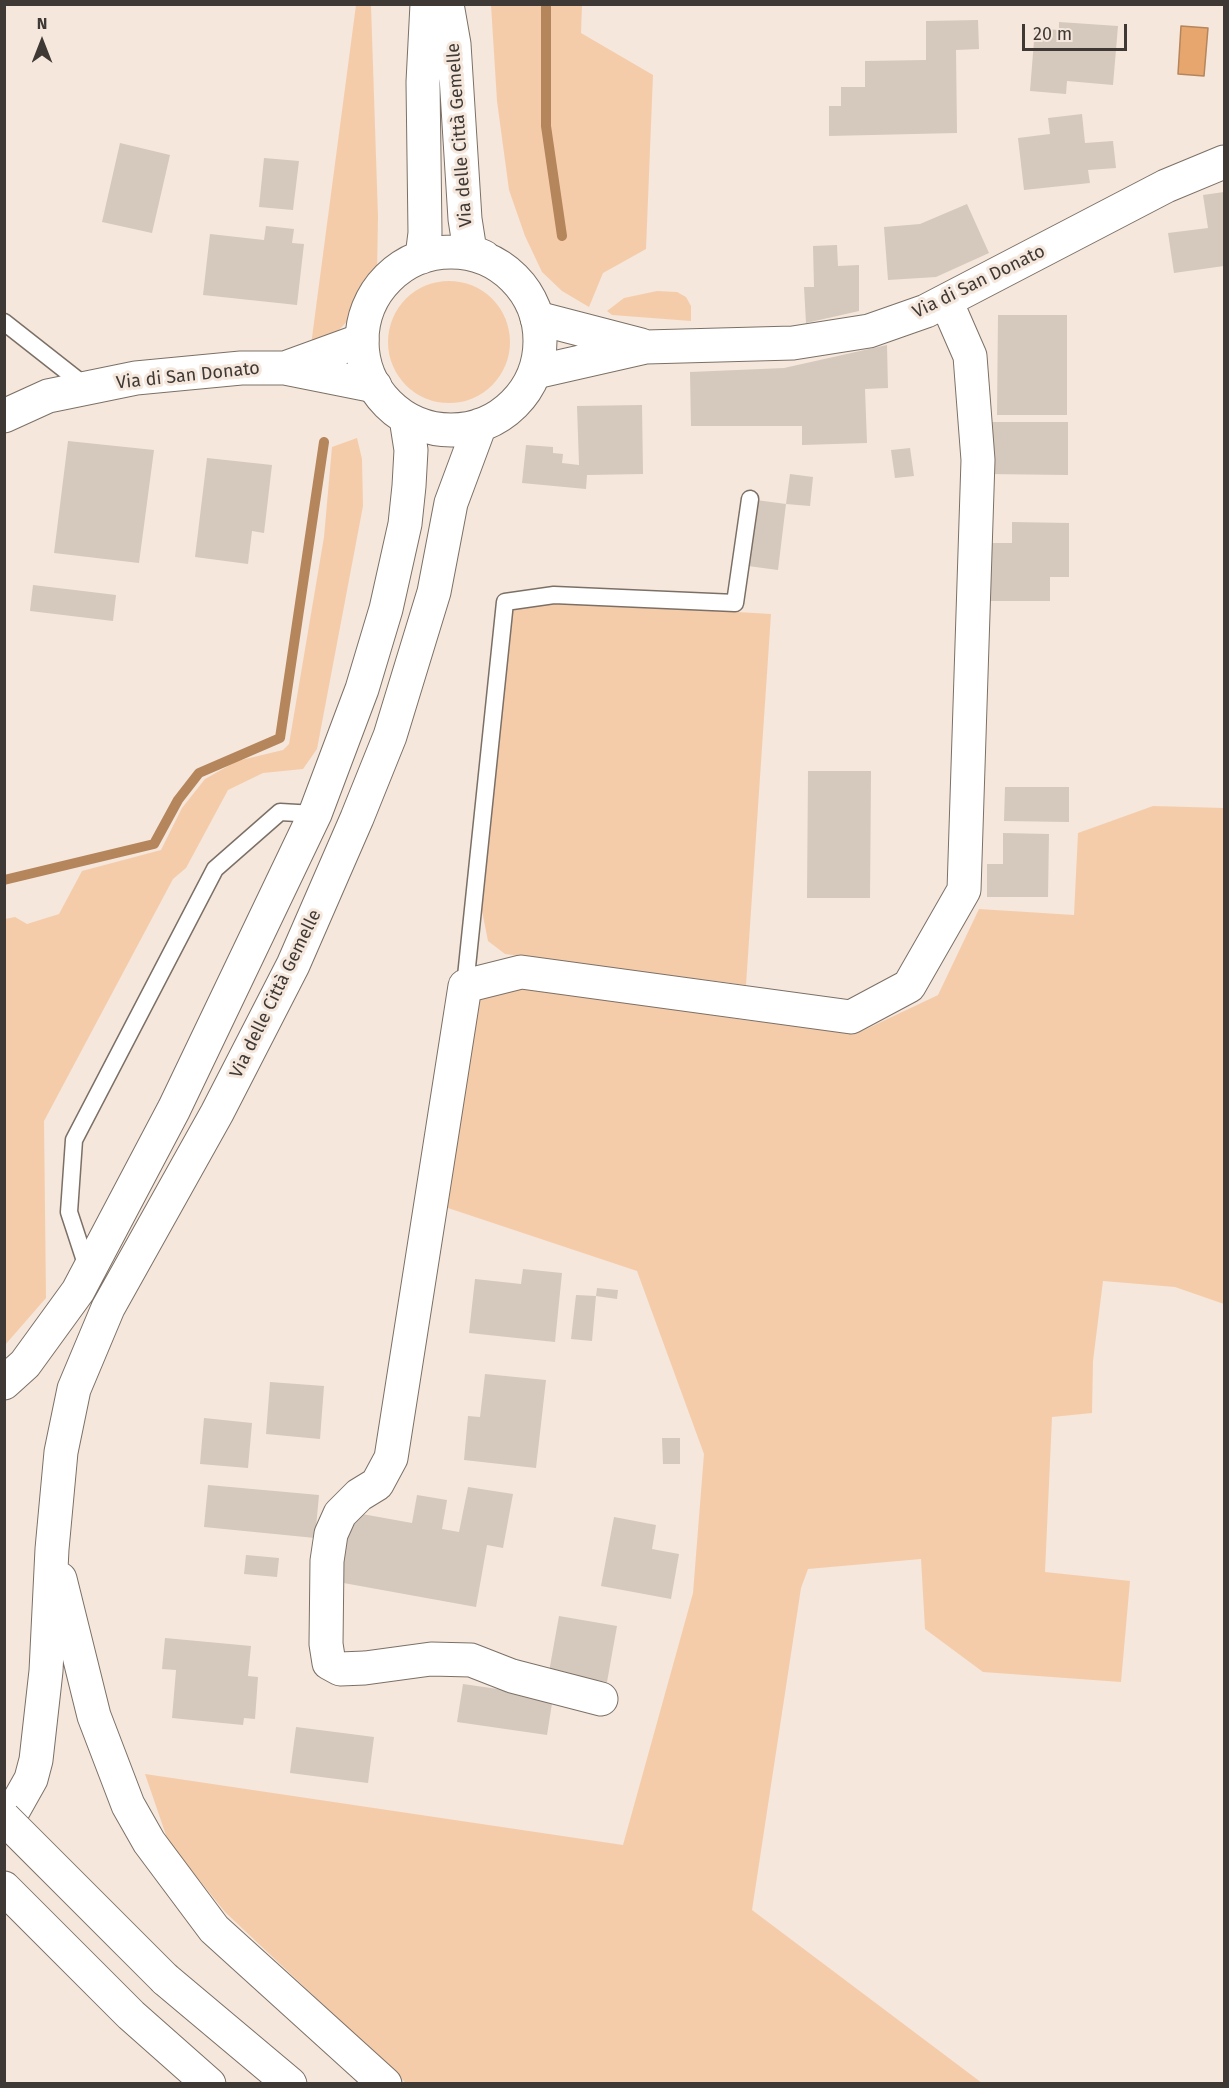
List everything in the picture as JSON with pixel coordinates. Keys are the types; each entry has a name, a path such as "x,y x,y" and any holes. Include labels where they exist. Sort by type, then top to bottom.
{"main road":[{"name":"Via delle Città Gemelle","path":"422,257 425,233 423,82 427,4"},
{"name":"Via delle Città Gemelle","path":"447,4 454,44 465,219 470,251 484,257"},
{"name":"Via di San Donato","path":"536,372 646,347 794,343 869,331 926,311 1166,186 1224,162"},
{"path":"462,252 484,257 504,268 521,284 533,304 541,350 536,372 525,392 509,410 480,425 467,429 443,430 420,425 406,418 382,398 369,378 362,340 368,309 379,288 395,271 422,257 438,253 462,252"},
{"path":"601,1699 512,1676 471,1660 430,1659 340,1669 329,1663 326,1644 327,1561 331,1534 340,1514 359,1495 377,1484 391,1458 465,986 521,972 851,1017 909,986 964,890 978,460 970,356 946,301"},
{"name":"Via di San Donato","path":"537,318 646,347"},
{"path":"285,368 362,340"},
{"name":"Via di San Donato","path":"4,416 48,396 136,378 241,368 285,368 375,387"},
{"path":"4,1383 25,1365 78,1290 174,1109 315,814 362,689 386,609 405,524 409,486 411,450 406,418"},
{"name":"Via delle Città Gemelle","path":"4,1827 31,1779 36,1760 46,1671 52,1549 61,1452 74,1389 108,1308 217,1113 293,965 357,818 393,725 434,592 451,503 480,425"},
{"path":"52,1549 94,1716 128,1805 149,1842 214,1929 385,2084"},
{"path":"4,1818 165,1978 290,2084"},
{"path":"4,1888 130,2016 209,2084"}],"lane":[{"path":"4,322 88,388"},
{"path":"465,986 505,602 554,596 735,603 750,499"},
{"path":"88,1271 69,1212 74,1140 215,869 280,812 315,814"}],"shaded area":[{"path":"356,5 371,5 378,217 377,273 363,305 336,333 311,345"},
{"path":"491,5 582,5 581,33 653,75 646,249 603,273 589,307 562,291 542,272 525,236 509,190 497,101"},
{"path":"1181,26 1208,28 1204,76 1178,74"},
{"path":"449,281 472,286 492,299 505,319 510,342 505,365 492,385 472,398 449,403 426,398 406,385 393,365 388,342 393,319 406,299 426,286"},
{"path":"657,291 677,292 686,297 691,306 691,321 612,315 607,311 624,298"},
{"path":"357,438 362,459 363,506 317,749 303,769 263,773 228,790 186,868 173,879 44,1121 46,1298 5,1345 5,919 15,917 27,924 59,914 82,871 161,850 182,808 205,779 237,761 283,750 289,744 324,537 332,447"},
{"path":"532,600 771,614 746,985 505,954 488,941 482,911 511,615 516,607"},
{"path":"1153,806 1224,808 1224,1304 1175,1287 1103,1281 1093,1361 1092,1413 1052,1417 1045,1572 1130,1581 1121,1682 983,1672 925,1629 921,1559 808,1569 801,1588 752,1910 982,2083 406,2083 225,1912 168,1841 145,1774 623,1845 693,1593 704,1454 637,1271 445,1207 471,1009 489,988 532,986 744,1020 858,1033 938,995 979,909 1074,915 1078,833"}],"building":[{"path":"978,20 979,49 956,50 957,133 829,136 829,106 841,106 841,87 865,87 865,61 926,60 926,21"},
{"path":"1059,22 1118,26 1113,85 1067,81 1066,94 1030,91 1035,28 1059,30"},
{"path":"1082,114 1085,143 1113,141 1116,168 1088,170 1090,183 1024,190 1018,138 1050,134 1048,118"},
{"path":"120,143 170,155 152,233 102,222"},
{"path":"264,158 299,161 293,210 259,207"},
{"path":"1224,192 1224,266 1174,273 1168,233 1208,228 1203,195"},
{"path":"967,204 989,253 936,277 888,280 884,227 920,224"},
{"path":"266,226 294,229 292,243 304,244 297,305 203,295 210,234 264,240"},
{"path":"837,245 838,266 859,265 859,311 806,323 804,287 814,287 813,246"},
{"path":"998,315 1067,315 1067,415 997,415"},
{"path":"887,345 888,388 865,389 867,443 802,445 802,426 691,426 690,372 784,368"},
{"path":"642,405 643,474 587,475 586,489 522,483 526,445 553,447 553,453 563,454 562,463 579,465 577,406"},
{"path":"987,422 1068,422 1068,475 986,474"},
{"path":"68,441 154,450 139,563 54,553"},
{"path":"910,448 914,476 895,478 891,450"},
{"path":"207,458 272,465 264,533 252,531 248,564 195,557"},
{"path":"790,474 813,477 810,506 786,504"},
{"path":"756,500 786,504 778,570 748,566"},
{"path":"1012,522 1069,523 1069,577 1050,577 1050,601 979,601 979,543 1012,543"},
{"path":"33,585 116,595 113,621 30,611"},
{"path":"808,771 871,771 870,898 807,898"},
{"path":"1005,787 1069,787 1069,822 1004,821"},
{"path":"1003,833 1049,834 1048,897 987,897 987,864 1003,864"},
{"path":"523,1269 562,1273 555,1342 469,1333 475,1279 521,1284"},
{"path":"597,1288 618,1290 617,1299 596,1296"},
{"path":"576,1295 596,1296 592,1341 571,1339"},
{"path":"485,1374 546,1380 536,1468 464,1460 468,1416 480,1417"},
{"path":"270,1382 324,1386 320,1439 266,1434"},
{"path":"204,1418 252,1423 248,1468 200,1464"},
{"path":"662,1438 680,1438 680,1464 663,1464"},
{"path":"208,1485 319,1495 315,1538 204,1527"},
{"path":"468,1487 513,1494 503,1548 487,1545 476,1607 338,1582 351,1512 412,1523 417,1495 447,1500 442,1529 459,1532"},
{"path":"614,1517 656,1525 652,1549 679,1554 671,1599 601,1586"},
{"path":"246,1555 279,1558 277,1577 244,1574"},
{"path":"559,1616 617,1626 607,1682 549,1672"},
{"path":"165,1638 251,1646 248,1676 258,1677 255,1719 244,1718 243,1725 172,1718 176,1670 162,1669"},
{"path":"463,1684 553,1697 547,1735 457,1722"},
{"path":"296,1727 374,1737 368,1783 290,1773"}],"waterway":[{"path":"546,4 546,126 562,236"},
{"path":"4,880 154,844 178,800 199,773 280,738 324,442"}]}
